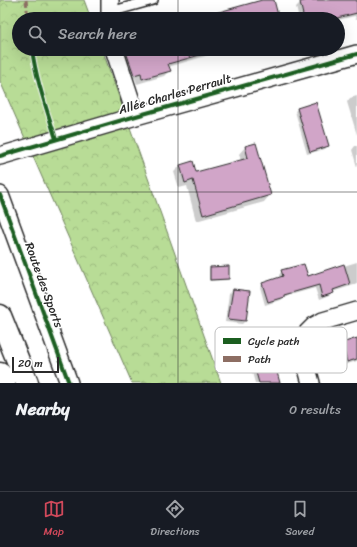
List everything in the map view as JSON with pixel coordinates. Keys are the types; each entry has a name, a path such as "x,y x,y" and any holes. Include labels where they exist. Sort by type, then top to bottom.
{"highway":[{"path":"0,316 27,383"},
{"path":"0,374 4,383"}],"street":[{"name":"Allée Charles Perrault","path":"0,156 357,54"},
{"path":"116,56 136,116"},
{"name":"Route des Sports","path":"0,195 70,383"},
{"path":"313,327 323,321 357,311"},
{"path":"308,373 311,383"}],"lane":[{"path":"110,10 153,0"}],"green space":[{"path":"0,0 84,0 88,12 12,12 12,56 104,56 215,366 215,373 217,373 221,383 132,383 0,81"}],"building":[{"path":"262,0 274,0 277,12 219,12"},
{"path":"308,0 357,0 357,13 345,16 345,12 302,12 300,2"},
{"path":"127,56 196,56 168,64 171,71 142,79 141,73 134,75"},
{"path":"316,102 329,146 310,152 297,108"},
{"path":"256,143 271,195 203,215 193,180 185,183 180,165 193,161 196,172 248,158 245,146"},
{"path":"304,264 308,276 344,264 350,284 333,290 334,293 322,297 319,285 284,295 284,297 268,302 262,283 283,276 281,270"},
{"path":"229,266 229,279 210,280 210,267"},
{"path":"233,289 250,291 246,321 228,319"},
{"path":"357,338 357,359 347,362 347,341"},
{"path":"256,373 277,373 280,383 259,383"}],"marked path":[{"path":"26,0 27,12"}],"cycle path":[{"path":"0,156 357,54"},
{"path":"33,56 39,83 56,139"},
{"path":"0,195 69,383"}]}
